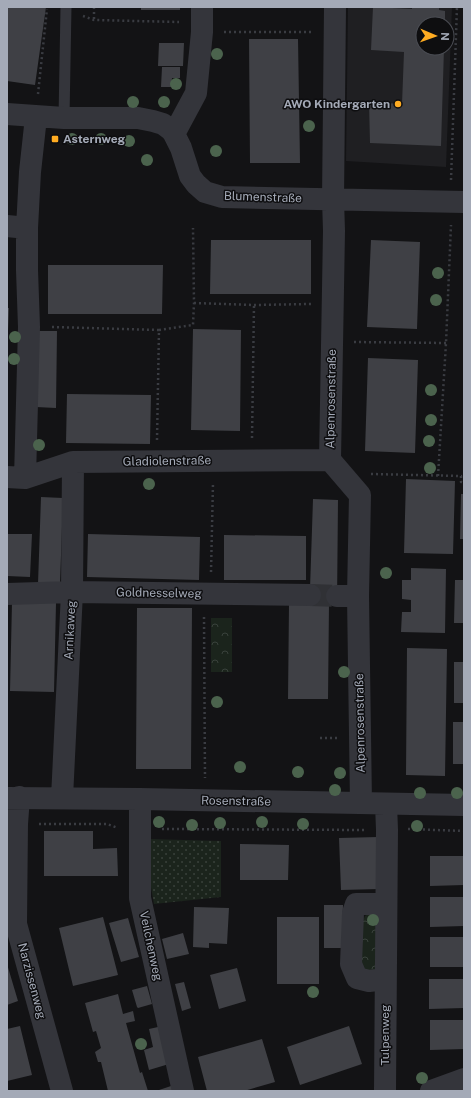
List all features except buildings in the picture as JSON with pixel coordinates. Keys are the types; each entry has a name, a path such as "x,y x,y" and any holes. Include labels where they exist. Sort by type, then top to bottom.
{"street":[{"name":"Alpenrosenstraße","path":"336,7 332,304 335,466 360,495 347,596 361,803"},
{"path":"174,134 196,93 202,21"},
{"name":"Blumenstraße","path":"7,114 64,118 138,118 163,124 174,134 181,148 190,176 196,184 206,192 222,198 464,202"},
{"path":"16,477 29,327 27,270 17,227 30,172 36,117"},
{"name":"Gladiolenstraße","path":"16,477 73,462 252,460 335,466"},
{"name":"Arnikaweg","path":"62,798 72,592 73,462"},
{"name":"Goldnesselweg","path":"7,594 72,592 310,595"},
{"name":"Rosenstraße","path":"13,798 464,805"},
{"name":"Narzissenweg","path":"13,798 17,824 16,924 62,1091"},
{"name":"Veilchenweg","path":"140,799 140,898 183,1091"},
{"name":"Tulpenweg","path":"385,1091 386,804"},
{"path":"385,979 370,981 357,978 351,964 353,913 356,904 386,904"},
{"path":"434,1090 464,1079"}],"lane":[{"path":"64,118 66,8"}],"path":[{"path":"36,117 47,7"},
{"path":"94,7 94,20"},
{"path":"450,182 457,7"},
{"path":"66,8 94,20 202,21 335,32"},
{"path":"438,476 451,224"},
{"path":"29,327 159,330 193,325 194,303 192,228"},
{"path":"194,303 254,305 332,304"},
{"path":"252,460 254,305"},
{"path":"156,462 159,330"},
{"path":"332,342 446,343"},
{"path":"205,800 207,593 214,460"},
{"path":"335,466 438,476 461,476 461,482 464,482"},
{"path":"17,824 107,824 126,831 140,829 387,830 397,828 464,831"}],"shaded area":[{"name":"AWO Kindergarten","path":"348,7 452,7 452,16 415,16 415,56 450,56 446,167 346,161"}],"green space":[{"path":"211,618 232,618 232,672 211,672"},
{"path":"148,839 221,841 221,897 154,904 149,876"},
{"path":"371,912 380,914 382,972 367,976 360,961 361,926 365,916"}],"tunnel":[{"path":"310,595 337,596"}],"place":[{"name":"AWO Kindergarten","path":"398,104"},
{"name":"Asternweg","path":"55,139"}]}
